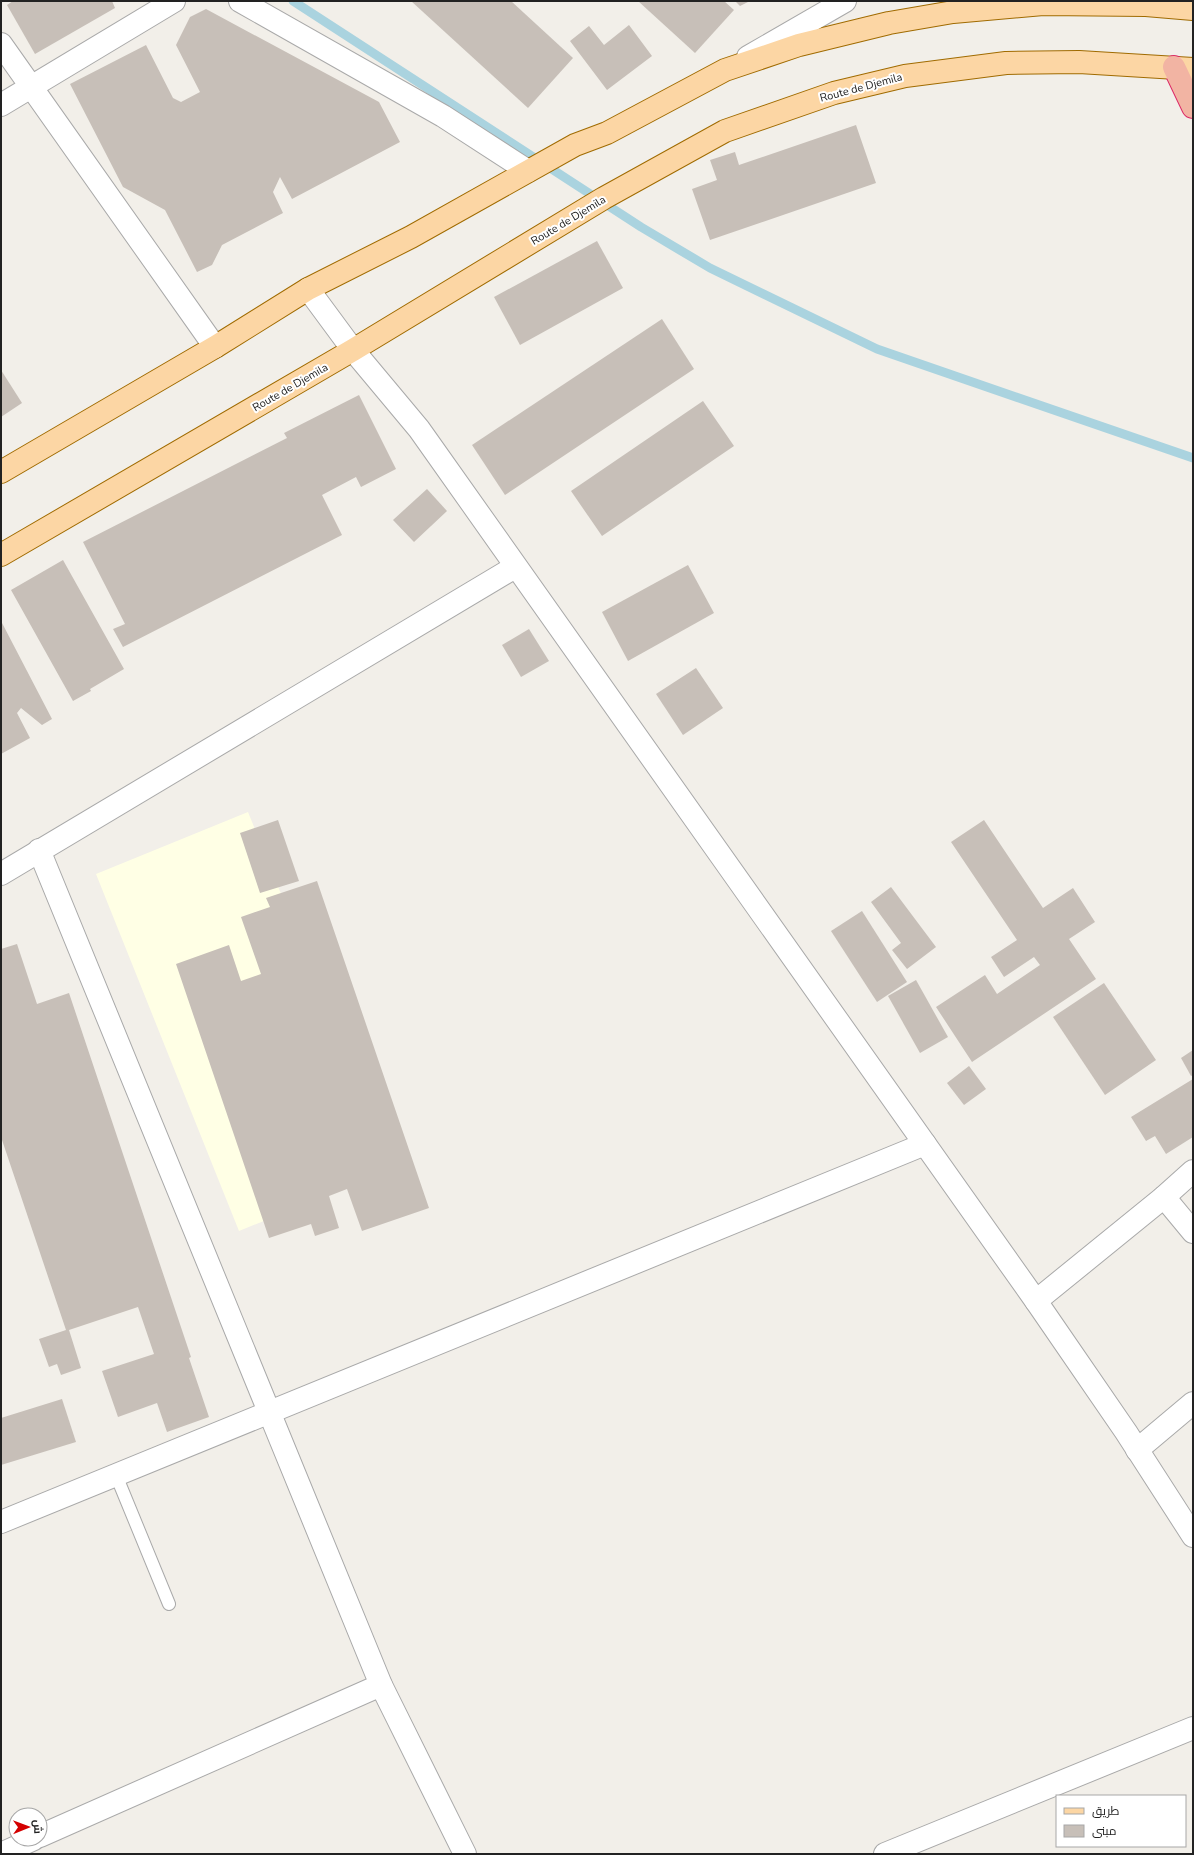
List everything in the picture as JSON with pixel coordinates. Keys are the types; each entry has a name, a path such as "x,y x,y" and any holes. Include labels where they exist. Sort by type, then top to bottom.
{"highway":[{"path":"1183,68 1193,107"}],"main road":[{"path":"1,472 215,346 308,289 411,237 575,145 607,134 725,70 799,45 889,23 953,12 1043,4 1146,5 1193,10"},
{"name":"Route de Djemila","path":"1,555 353,350 604,198 725,131 834,93 905,76 1006,63 1079,62 1183,68"}],"street":[{"path":"1,105 174,1"},
{"path":"240,1 443,116 528,171"},
{"path":"725,70 845,1"},
{"path":"1,44 215,346"},
{"path":"308,289 353,350 419,429 515,567 1036,1301 1137,1450 1193,1536"},
{"path":"1,874 515,567"},
{"path":"39,850 381,1685 465,1854"},
{"path":"1,1522 925,1144"},
{"path":"1036,1301 1193,1171"},
{"path":"1164,1196 1193,1232"},
{"path":"1137,1450 1193,1403"},
{"path":"48,1832 381,1685"},
{"path":"885,1854 909,1849 1193,1728"},
{"path":"1,1854 16,1847"}],"lane":[{"path":"116,1475 169,1604"}],"shaded area":[{"path":"248,812 392,1169 239,1231 96,874"}],"building":[{"path":"13,1 112,1 115,8 35,54 7,5"},
{"path":"411,1 511,1 573,58 528,108"},
{"path":"638,1 724,1 734,10 695,53"},
{"path":"735,1 750,1 740,6"},
{"path":"206,9 379,102 400,142 292,199 280,177 273,192 283,213 222,245 212,265 197,272 165,210 123,187 70,84 146,45 173,98 181,102 200,92 176,45 190,17"},
{"path":"629,25 652,56 607,90 570,41 589,26 604,45"},
{"path":"856,125 876,183 710,240 692,189 717,180 710,160 735,152 739,165"},
{"path":"597,241 623,288 520,345 494,297"},
{"path":"662,319 694,369 505,495 472,445"},
{"path":"1,370 22,403 1,417"},
{"path":"359,395 396,469 361,487 356,477 322,495 342,535 123,647 113,629 125,624 83,542 287,438 284,433"},
{"path":"703,401 734,446 602,536 571,491"},
{"path":"427,489 447,511 414,542 393,520"},
{"path":"63,560 124,669 73,701 11,590"},
{"path":"688,565 714,613 628,661 602,612"},
{"path":"1,621 52,719 42,725 21,708 17,713 30,738 1,754"},
{"path":"529,629 549,661 521,677 502,645"},
{"path":"696,668 723,708 683,735 656,694"},
{"path":"278,820 299,881 260,893 240,833"},
{"path":"984,820 1043,908 1073,888 1095,922 1069,939 1096,979 972,1062 936,1007 985,975 997,994 1040,965 1034,957 1004,977 991,957 1017,940 951,842"},
{"path":"317,881 429,1208 362,1231 347,1189 329,1196 339,1228 315,1236 311,1224 269,1238 176,964 229,945 241,981 261,974 241,917 270,907 266,898"},
{"path":"891,887 936,947 907,969 892,950 901,943 871,902"},
{"path":"862,911 907,982 877,1002 831,931"},
{"path":"17,944 37,1004 69,993 191,1357 189,1358 209,1417 167,1432 157,1403 118,1417 102,1371 154,1354 138,1307 69,1330 81,1368 61,1375 57,1364 49,1367 39,1339 66,1330 1,1137 1,949"},
{"path":"916,980 948,1037 920,1053 888,996"},
{"path":"1104,983 1156,1060 1105,1095 1053,1017"},
{"path":"1193,1050 1193,1075 1191,1076 1181,1058"},
{"path":"969,1066 986,1089 964,1105 947,1083"},
{"path":"1193,1079 1193,1137 1166,1154 1155,1136 1146,1141 1131,1117"},
{"path":"62,1399 76,1442 1,1465 1,1418"}],"waterway":[{"path":"293,1 641,227 710,268 877,349 1193,458"}]}
